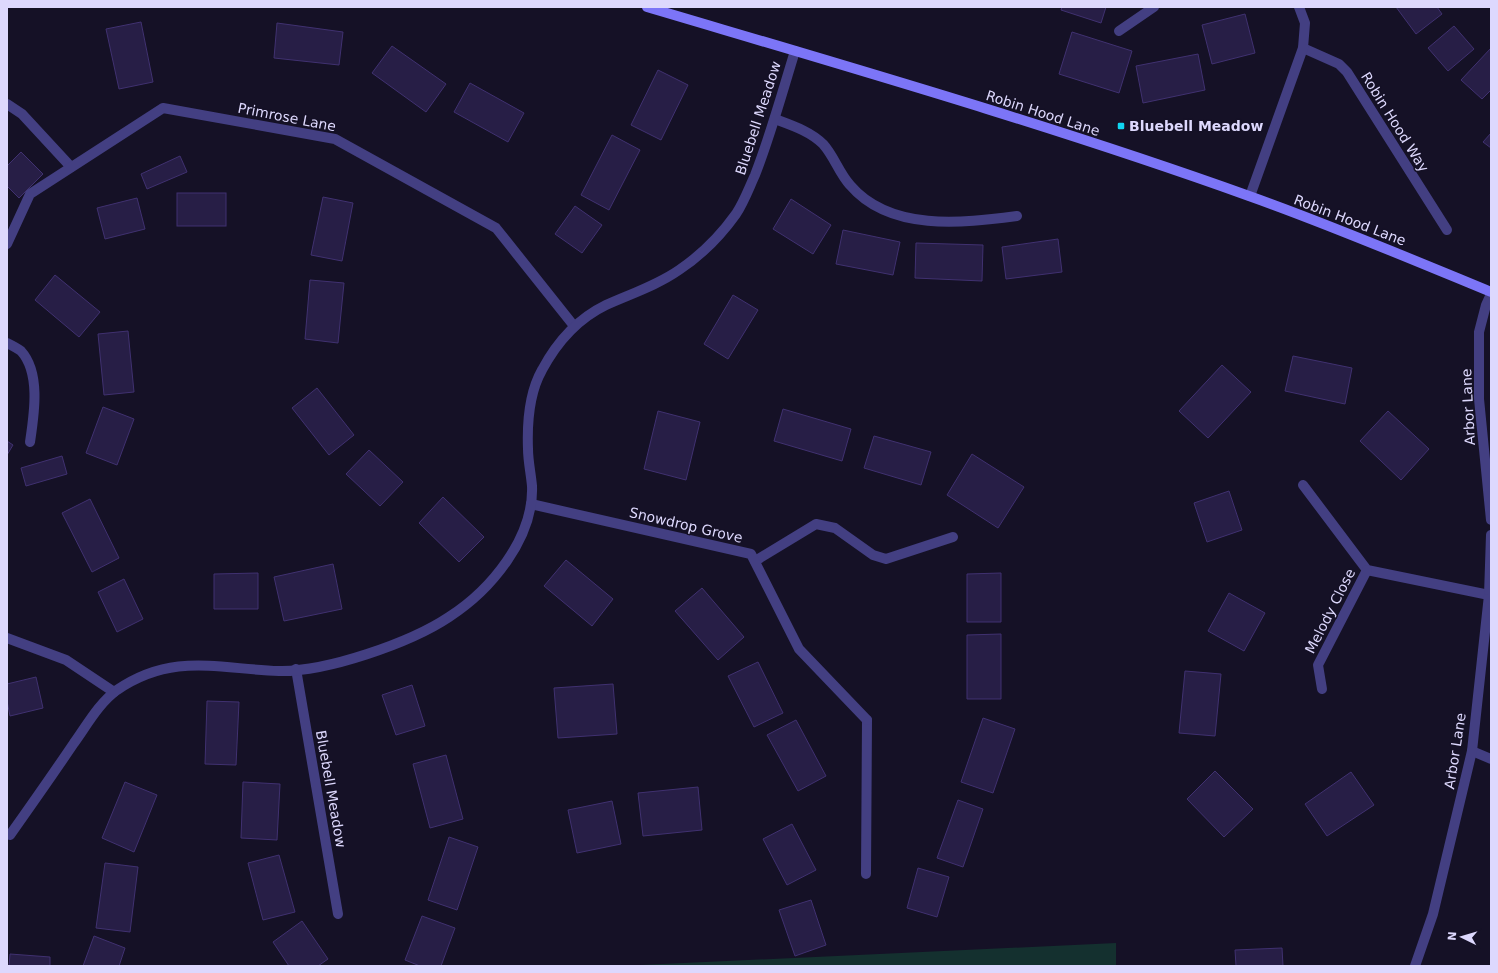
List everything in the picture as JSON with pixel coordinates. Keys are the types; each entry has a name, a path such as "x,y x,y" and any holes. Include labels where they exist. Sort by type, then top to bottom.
{"main road":[{"name":"Robin Hood Lane","path":"647,7 1024,120 1250,196 1372,243 1491,293"}],"street":[{"path":"1119,31 1154,7"},
{"path":"1250,196 1303,48 1305,23 1299,7"},
{"name":"Robin Hood Way","path":"1303,48 1339,64 1347,72 1447,230"},
{"name":"Bluebell Meadow","path":"10,835 95,714 114,692 152,672 187,665 280,671 344,661 404,640 430,629 452,616 503,569 521,536 531,504 532,485 528,448 532,394 540,373 560,341 574,326 605,306 653,285 678,271 702,252 737,212 747,193 767,144 795,51"},
{"path":"7,104 22,114 71,167"},
{"name":"Primrose Lane","path":"7,244 30,194 163,108 335,139 496,228 574,326"},
{"path":"774,118 807,132 823,144 849,185 866,200 894,214 913,219 967,222 1016,216"},
{"name":"Arbor Lane","path":"1491,293 1486,305 1479,332 1479,399 1491,520"},
{"path":"7,343 20,351 32,371 34,410 30,442"},
{"name":"Melody Close","path":"1303,485 1367,570 1489,595"},
{"name":"Snowdrop Grove","path":"531,504 751,554 799,649 867,720 866,874"},
{"path":"755,561 816,524 834,528 873,555 886,559 953,537"},
{"name":"Arbor Lane","path":"1415,966 1432,914 1472,751 1489,595 1491,535"},
{"name":"Melody Close","path":"1322,689 1318,665 1367,570"},
{"path":"7,638 66,660 114,692"},
{"name":"Bluebell Meadow","path":"296,669 338,914"},
{"path":"1472,751 1491,759"}],"green space":[{"path":"1116,943 1116,966 619,966"}],"building":[{"path":"1062,7 1106,7 1101,23 1061,10"},
{"path":"1396,7 1437,7 1442,14 1416,34"},
{"path":"1245,14 1255,53 1212,64 1202,25"},
{"path":"141,22 153,82 119,89 106,29"},
{"path":"277,23 343,32 339,65 274,58"},
{"path":"1454,26 1474,49 1448,71 1428,48"},
{"path":"1072,32 1132,51 1119,93 1059,74"},
{"path":"392,46 446,84 426,112 372,73"},
{"path":"1491,48 1491,90 1482,99 1461,80"},
{"path":"1198,54 1205,90 1143,103 1136,66"},
{"path":"658,70 688,85 661,140 631,125"},
{"path":"470,83 524,113 508,142 454,112"},
{"path":"1491,133 1491,148 1483,142"},
{"path":"612,135 640,150 609,210 581,195"},
{"path":"21,152 43,174 19,198 7,186 7,166"},
{"path":"180,156 187,172 147,189 141,174"},
{"path":"177,193 226,193 226,226 177,226"},
{"path":"323,197 353,203 342,261 311,255"},
{"path":"137,198 145,229 105,239 97,208"},
{"path":"791,199 831,225 813,254 773,229"},
{"path":"575,206 602,225 582,253 555,234"},
{"path":"843,230 900,242 893,275 836,264"},
{"path":"1058,239 1062,272 1006,279 1002,247"},
{"path":"916,243 983,245 982,281 915,278"},
{"path":"55,275 100,312 79,337 35,300"},
{"path":"310,280 344,283 338,343 305,339"},
{"path":"733,295 758,310 728,359 704,344"},
{"path":"128,331 134,392 104,395 98,334"},
{"path":"1293,356 1352,368 1345,404 1285,391"},
{"path":"1222,365 1251,392 1208,438 1179,411"},
{"path":"317,388 354,435 329,455 292,408"},
{"path":"103,407 134,419 117,465 86,453"},
{"path":"783,409 851,429 842,461 774,441"},
{"path":"658,411 700,422 686,480 644,469"},
{"path":"1388,411 1429,449 1401,480 1360,441"},
{"path":"874,436 931,452 921,485 864,468"},
{"path":"7,441 13,445 7,455"},
{"path":"369,450 403,482 380,506 346,474"},
{"path":"972,454 1024,487 998,528 947,495"},
{"path":"62,456 67,474 26,486 21,468"},
{"path":"1229,491 1242,530 1207,542 1194,503"},
{"path":"443,497 484,537 459,562 419,523"},
{"path":"90,499 119,558 92,572 62,513"},
{"path":"566,560 613,599 592,626 544,586"},
{"path":"333,564 342,609 284,621 274,577"},
{"path":"258,573 258,609 214,609 214,574"},
{"path":"1001,573 1001,622 967,622 967,574"},
{"path":"124,579 143,619 117,632 98,592"},
{"path":"702,588 744,637 718,660 675,611"},
{"path":"1229,593 1265,613 1244,651 1208,631"},
{"path":"1001,634 1001,699 967,699 967,635"},
{"path":"758,662 783,713 754,727 728,676"},
{"path":"1185,671 1221,674 1215,736 1179,733"},
{"path":"36,677 43,708 10,716 7,701 7,684"},
{"path":"613,684 617,734 558,738 554,688"},
{"path":"412,685 425,726 396,735 382,695"},
{"path":"207,701 239,702 236,765 205,764"},
{"path":"983,718 1015,729 993,793 961,782"},
{"path":"796,720 826,776 798,791 767,735"},
{"path":"446,755 463,819 430,828 413,764"},
{"path":"1215,771 1253,809 1224,837 1187,799"},
{"path":"1351,772 1374,805 1327,836 1305,804"},
{"path":"125,782 157,795 134,852 102,838"},
{"path":"243,782 280,784 277,840 241,838"},
{"path":"698,787 702,830 643,836 638,793"},
{"path":"958,800 983,809 963,867 937,858"},
{"path":"612,801 621,844 577,853 568,810"},
{"path":"792,824 816,870 787,885 763,839"},
{"path":"449,837 478,847 457,910 428,900"},
{"path":"279,855 295,912 263,920 248,863"},
{"path":"105,863 138,867 130,932 96,928"},
{"path":"918,868 949,877 937,917 907,908"},
{"path":"811,900 826,945 795,956 779,910"},
{"path":"422,916 455,928 441,966 420,966 405,960"},
{"path":"302,921 328,959 318,966 289,966 273,942"},
{"path":"94,936 125,948 119,966 83,966"},
{"path":"1282,948 1283,966 1236,966 1235,950"},
{"path":"10,954 50,957 50,966 9,966"}],"place":[{"name":"Bluebell Meadow","path":"1121,126"}]}
